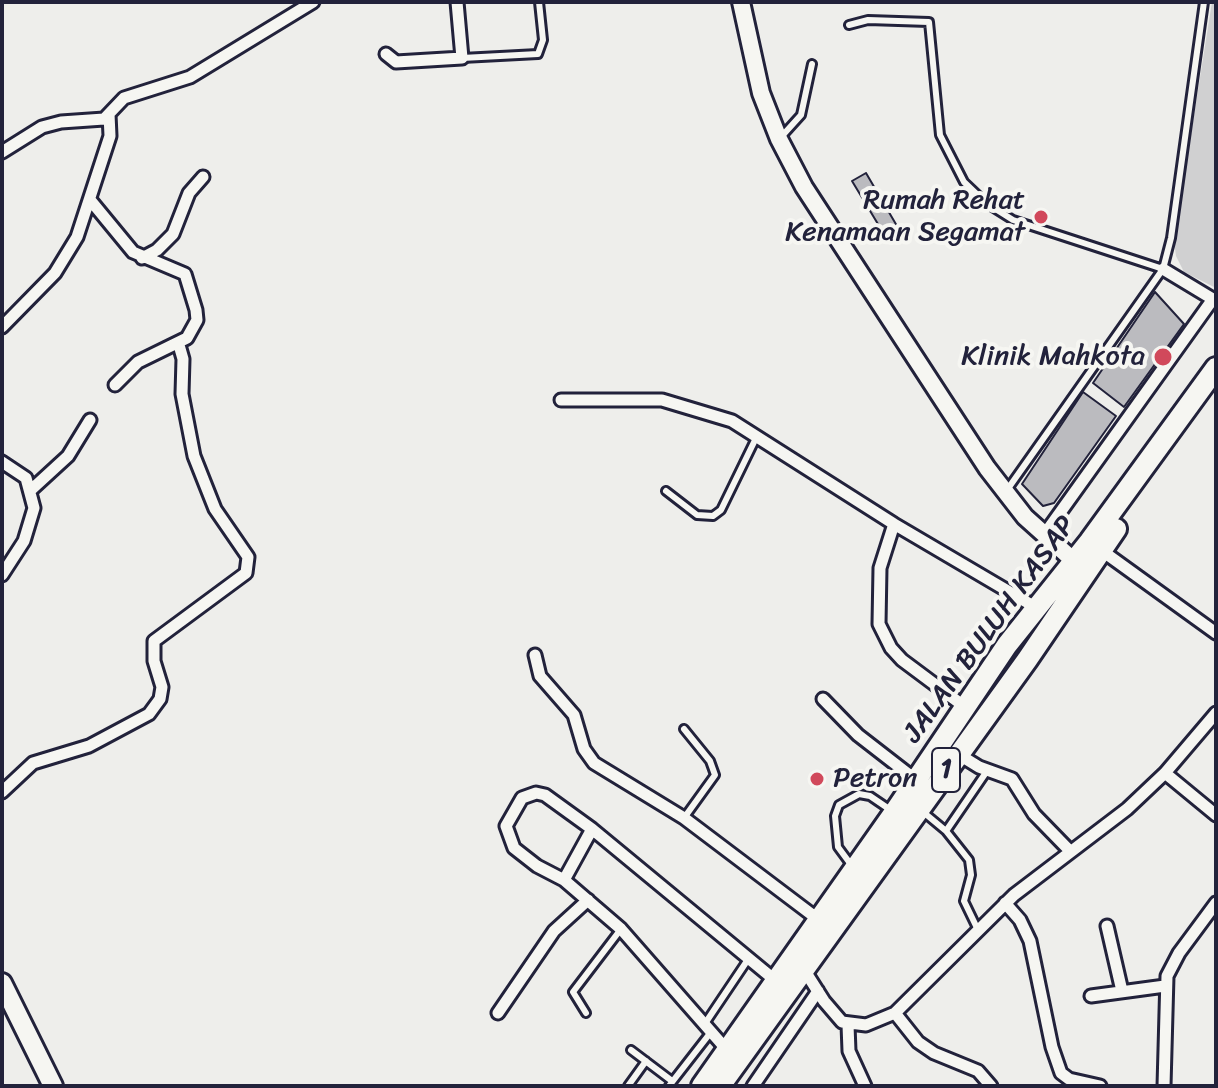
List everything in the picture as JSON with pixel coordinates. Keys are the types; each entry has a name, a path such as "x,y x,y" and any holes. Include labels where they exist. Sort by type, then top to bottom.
{"highway":[{"name":"JALAN BULUH KASAP","path":"702,1086 894,813 1007,645 1074,561 1216,368"},
{"name":"JALAN BULUH KASAP","path":"720,1086 1027,660 1216,389"},
{"path":"1007,645 1027,660"}],"main road":[{"path":"741,2 750,55 779,139 826,223 1005,492 1044,535 1074,561"},
{"path":"2,983 53,1086"}],"street":[{"path":"2,152 42,127 61,122 104,119 124,98 190,77 313,2"},
{"path":"386,54 396,62 462,58 457,2"},
{"path":"2,327 55,273 77,237 110,136 109,114"},
{"path":"142,258 166,244 189,193 203,177"},
{"path":"91,201 142,258 176,270 189,281 197,320 191,334 179,345 138,362 115,385"},
{"path":"1044,535 1214,300 1163,269"},
{"path":"2,792 33,763 89,746 149,714 160,699 162,687 154,661 154,641 246,573 248,557 215,509 194,456 182,394 183,359 179,345"},
{"path":"561,400 662,400 718,416 757,436 894,524 1035,607"},
{"path":"32,489 68,456 90,420"},
{"path":"2,462 26,478 32,489 33,517 15,559 2,575"},
{"path":"894,524 880,568 879,624 891,648 902,660 965,707"},
{"path":"1101,550 1216,633"},
{"path":"535,655 540,676 574,715 588,757 684,818 819,920"},
{"path":"823,699 858,735 916,780"},
{"path":"803,968 834,1014 848,1025 866,1025 895,1013 1005,903 1127,809 1165,773 1216,713"},
{"path":"958,754 1012,779 1043,825 1070,851"},
{"path":"1165,773 1216,815"},
{"path":"727,1050 621,929 564,880 537,866 514,848 508,839 508,818 522,798 536,793 592,829 776,981"},
{"path":"564,880 592,829"},
{"path":"498,1013 554,931 588,900"},
{"path":"1005,903 1020,920 1030,941 1057,1065 1069,1079 1100,1086"},
{"path":"1164,1086 1168,1044 1165,986 1179,953 1216,903"},
{"path":"1107,926 1122,991"},
{"path":"1091,996 1165,986"},
{"path":"753,1086 818,991"},
{"path":"895,1013 918,1042 934,1053 978,1071 991,1086"},
{"path":"848,1025 849,1051 865,1086"}],"lane":[{"path":"462,58 538,54 543,40 539,2"},
{"path":"1005,492 1163,269 1171,238 1204,2"},
{"path":"849,25 868,20 929,22 940,135 964,182 992,208 1037,229 1117,251 1163,269"},
{"path":"779,139 801,115 812,64"},
{"path":"666,491 697,515 713,516 721,510 757,436"},
{"path":"684,729 710,761 715,775 684,818"},
{"path":"946,831 987,770"},
{"path":"855,869 838,847 835,816 839,805 859,794 870,796 894,813"},
{"path":"919,809 946,831 969,860 971,875 964,901 978,930"},
{"path":"586,1013 578,1006 573,992 621,929"},
{"path":"631,1050 671,1083 708,1029 749,958"},
{"path":"628,1086 646,1061"}],"shaded area":[{"path":"1212,2 1216,2 1216,288 1184,272 1176,256 1174,241"}],"building":[{"path":"866,173 897,226 884,234 852,181"},
{"path":"1155,292 1184,324 1124,407 1093,383"},
{"path":"1083,392 1116,416 1054,503 1043,506 1022,484"}],"place":[{"name":"Rumah Rehat Kenamaan Segamat","path":"1041,217"},
{"name":"Klinik Mahkota","path":"1163,357"},
{"name":"Petron","path":"817,779"}]}
